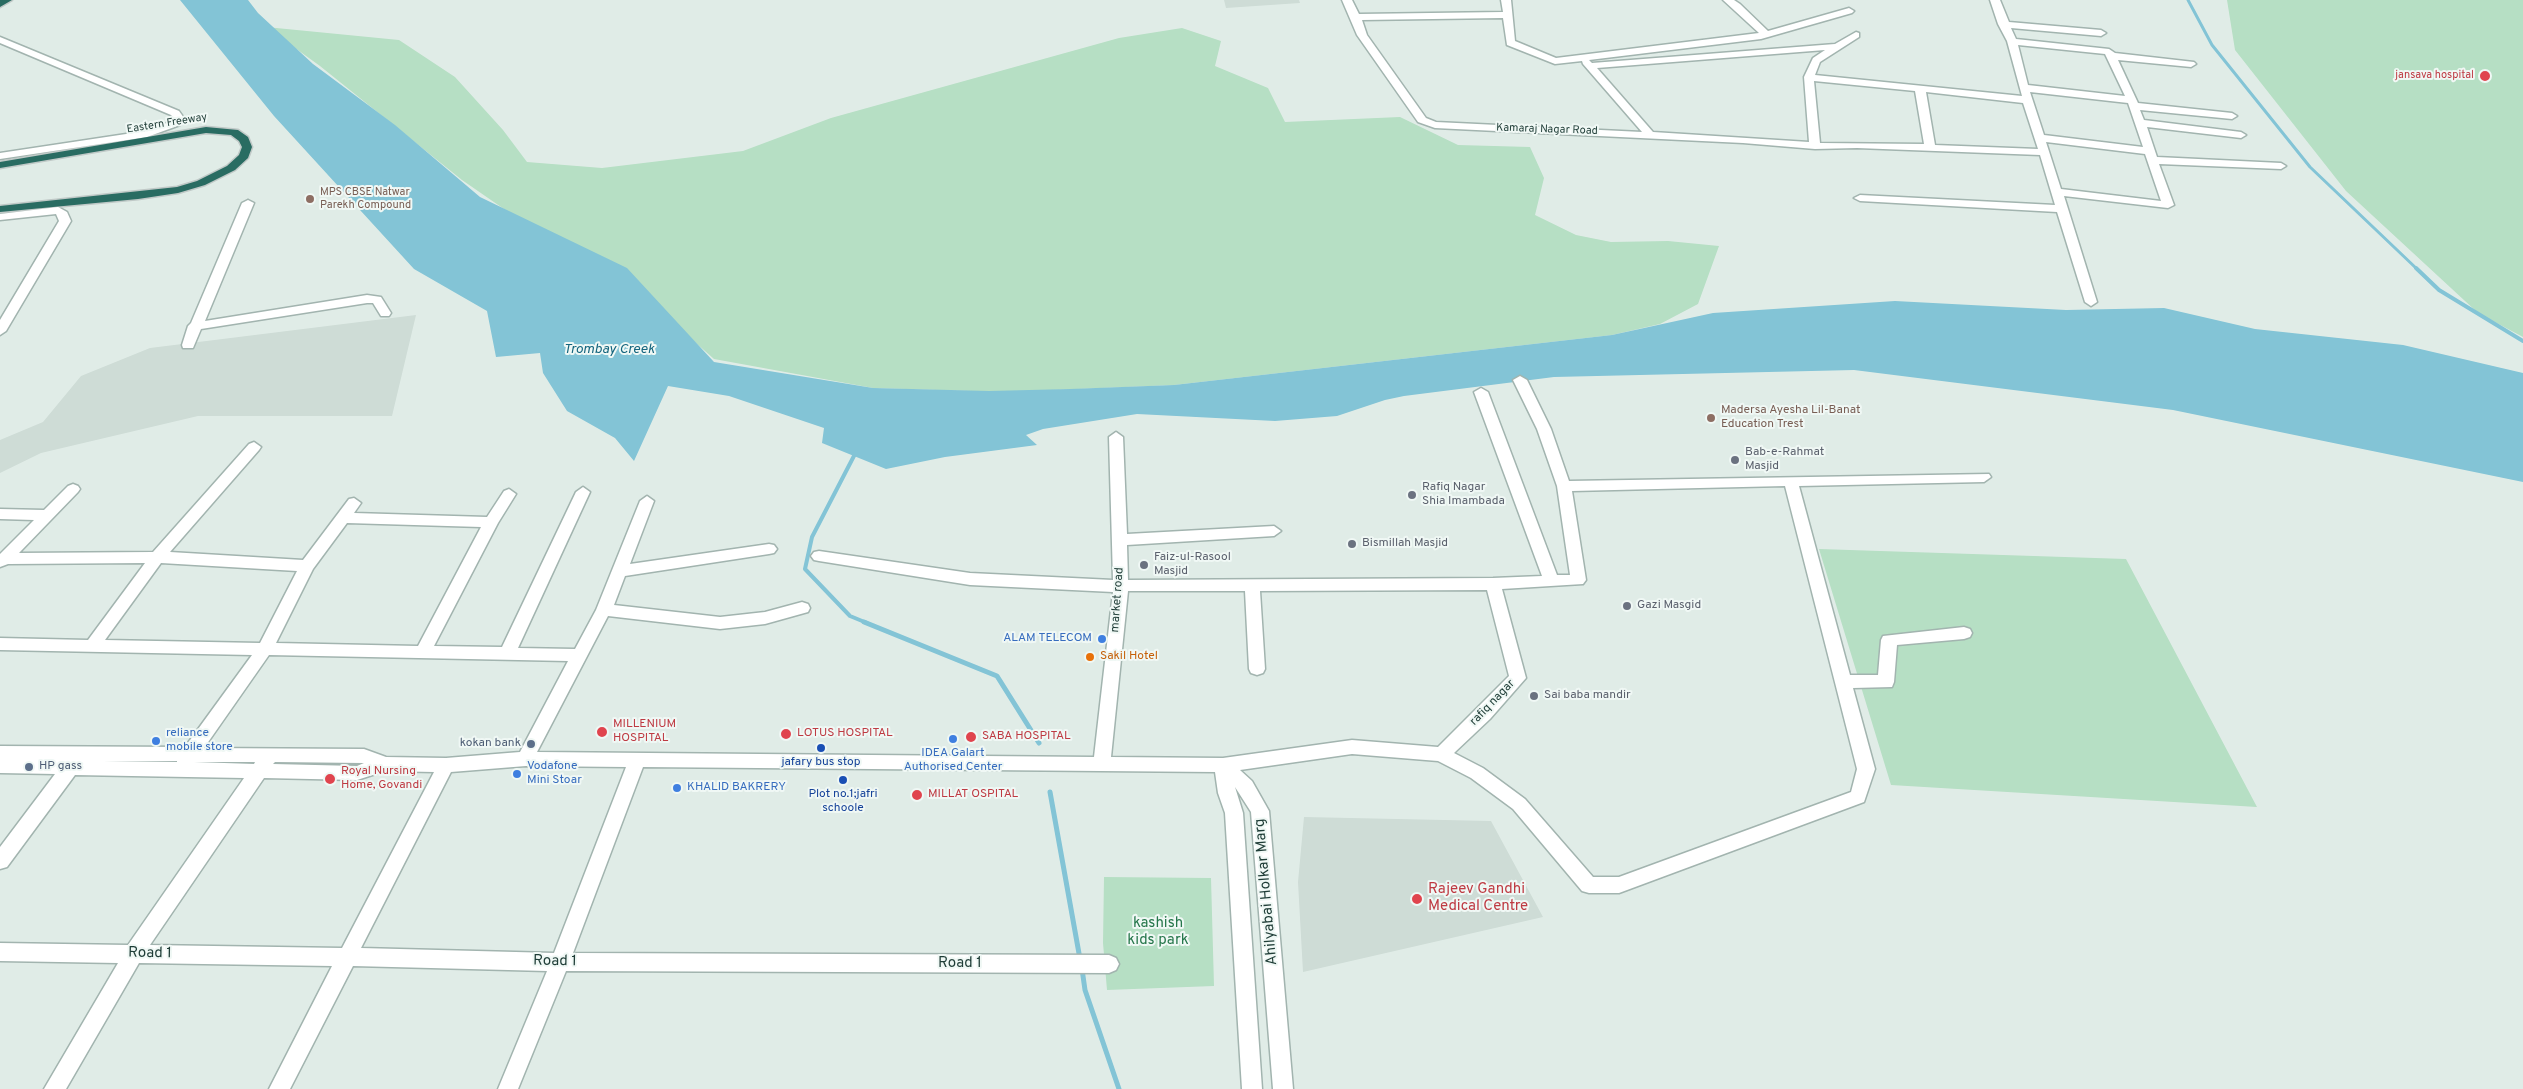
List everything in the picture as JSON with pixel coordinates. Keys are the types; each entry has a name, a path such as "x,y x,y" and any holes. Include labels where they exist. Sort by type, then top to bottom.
{"highway":[{"path":"0,4 7,0"},
{"name":"Eastern Freeway","path":"0,165 206,130 223,130 241,136 247,147 244,156 231,168 201,183 178,190 138,196 0,209"}],"street":[{"name":"Kamaraj Nagar Road","path":"1346,0 1356,17 1362,35 1422,120 1429,123 1445,126 1650,135 1815,146 1858,145 2044,152"},
{"path":"1506,0 1509,40 1513,46 1555,61 1587,62 1838,47"},
{"path":"1728,0 1737,6 1766,35"},
{"path":"1995,0 2003,24 2012,41 2024,88 2091,302"},
{"path":"1587,62 1766,35 1849,11"},
{"path":"1356,17 1507,15"},
{"path":"2003,24 2101,33"},
{"path":"1815,146 1810,77 1816,60 1856,35"},
{"path":"0,40 175,112 179,118 176,123 147,134 0,156"},
{"path":"2012,41 2109,52 2133,103 2149,156 2168,205 2056,192"},
{"path":"2111,56 2191,64"},
{"path":"1587,62 1650,135"},
{"path":"1810,77 2028,100"},
{"path":"2024,88 2232,116"},
{"path":"1920,89 1930,147"},
{"path":"2139,123 2242,135"},
{"path":"2040,138 2149,156 2281,166"},
{"path":"1860,198 2062,210"},
{"path":"188,345 194,326 207,301 248,203"},
{"path":"0,217 58,210 65,217"},
{"path":"0,226 65,217"},
{"path":"0,331 65,221 65,217"},
{"path":"194,326 367,299 377,300 385,313"},
{"path":"819,556 970,580 1121,586 1493,584 1578,580 1564,486 1544,429 1520,380"},
{"path":"1481,392 1551,581"},
{"name":"market road","path":"1102,763 1121,586 1116,437"},
{"path":"92,646 157,557 254,447"},
{"path":"1564,486 1984,477"},
{"path":"0,752 76,760 265,763 357,772 385,764 446,765 526,759 1223,765 1352,747 1441,754 1477,773 1519,804 1589,885 1619,885 1858,797 1866,770 1791,481"},
{"path":"2,561 73,489"},
{"path":"507,653 583,492"},
{"path":"423,651 491,522 508,494"},
{"path":"526,759 531,744 604,610 647,501"},
{"path":"185,762 265,649 307,566 354,503"},
{"path":"0,514 46,515"},
{"path":"343,518 491,522"},
{"path":"1119,540 1274,531"},
{"path":"620,571 769,548"},
{"path":"2,561 157,557 307,566"},
{"path":"1252,584 1257,669"},
{"name":"rafiq nagar","path":"1441,754 1518,678 1493,584"},
{"path":"604,610 720,623 765,618 802,608"},
{"path":"1843,681 1886,682 1889,640 1964,633"},
{"path":"0,644 579,655"},
{"path":"0,766 76,760"},
{"path":"0,861 76,760"},
{"path":"508,1089 560,962 637,760"},
{"path":"54,1089 134,953 265,763"},
{"path":"278,1089 446,765"},
{"name":"Ahilyabai Holkar Marg","path":"1223,765 1227,793 1234,813 1252,1089"},
{"name":"Ahilyabai Holkar Marg","path":"1223,765 1246,786 1260,811 1283,1089"},
{"name":"Road 1","path":"0,952 560,962 1109,964"}],"shaded area":[{"path":"1224,0 1299,0 1300,3 1226,8"},
{"path":"416,315 392,416 198,416 41,453 0,473 0,440 43,422 81,376 150,348"},
{"name":"Rajeev Gandhi Medical Centre","path":"1304,817 1491,821 1543,917 1303,972 1298,882"}],"green space":[{"path":"2227,0 2523,0 2523,337 2478,313 2346,191 2235,50"},
{"path":"266,27 399,40 455,77 503,130 527,162 602,168 743,151 831,118 1119,38 1182,28 1221,41 1215,66 1268,88 1285,122 1400,117 1458,145 1530,147 1544,178 1535,215 1576,235 1611,242 1668,241 1719,246 1698,304 1660,324 1612,335 1174,385 1004,392 873,388 714,359 615,271 517,218 462,180 320,66"},
{"path":"1819,549 2126,559 2257,807 1891,785"},
{"name":"kashish kids park","path":"1104,877 1211,878 1214,986 1107,990 1103,943"}],"water":[{"name":"Trombay Creek","path":"180,0 248,0 258,13 313,64 395,125 480,197 627,268 714,362 873,388 989,391 1070,389 1174,385 1612,335 1713,313 1895,301 2066,310 2164,308 2255,329 2403,345 2523,373 2523,482 2173,410 1854,370 1554,377 1404,396 1385,400 1337,416 1275,421 1137,414 1043,429 1026,435 1037,445 945,457 886,469 822,443 824,428 729,396 668,386 634,461 615,438 567,411 543,373 540,353 496,357 487,311 414,269 274,116"}],"waterway":[{"path":"2188,0 2212,45 2310,167 2417,269"},
{"path":"2416,268 2439,290 2523,341"},
{"path":"856,452 812,537 805,569 850,616 867,623"},
{"path":"864,622 997,676 1039,743"},
{"path":"1050,792 1080,959"},
{"path":"1082,969 1085,990 1119,1089"}],"place":[{"name":"jansava hospital","path":"2485,76"},
{"name":"MPS CBSE Natwar Parekh Compound","path":"310,199"},
{"name":"Madersa Ayesha Lil-Banat Education Trest","path":"1711,418"},
{"name":"Bab-e-Rahmat Masjid","path":"1735,460"},
{"name":"Rafiq Nagar Shia Imambada","path":"1412,495"},
{"name":"Bismillah Masjid","path":"1352,544"},
{"name":"Faiz-ul-Rasool Masjid","path":"1144,565"},
{"name":"Gazi Masgid","path":"1627,606"},
{"name":"ALAM TELECOM","path":"1102,639"},
{"name":"Sakil Hotel","path":"1090,657"},
{"name":"Sai baba mandir","path":"1534,696"},
{"name":"MILLENIUM HOSPITAL","path":"602,732"},
{"name":"LOTUS HOSPITAL","path":"786,734"},
{"name":"SABA HOSPITAL","path":"971,737"},
{"name":"IDEA Galart Authorised Center","path":"953,739"},
{"name":"reliance mobile store","path":"156,741"},
{"name":"kokan bank","path":"531,744"},
{"name":"jafary bus stop","path":"821,748"},
{"name":"HP gass","path":"29,767"},
{"name":"Vodafone Mini Stoar","path":"517,774"},
{"name":"Royal Nursing Home, Govandi","path":"330,779"},
{"name":"Plot no.1;jafri schoole","path":"843,780"},
{"name":"KHALID BAKRERY","path":"677,788"},
{"name":"MILLAT OSPITAL","path":"917,795"},
{"name":"Rajeev Gandhi Medical Centre","path":"1417,899"}]}
